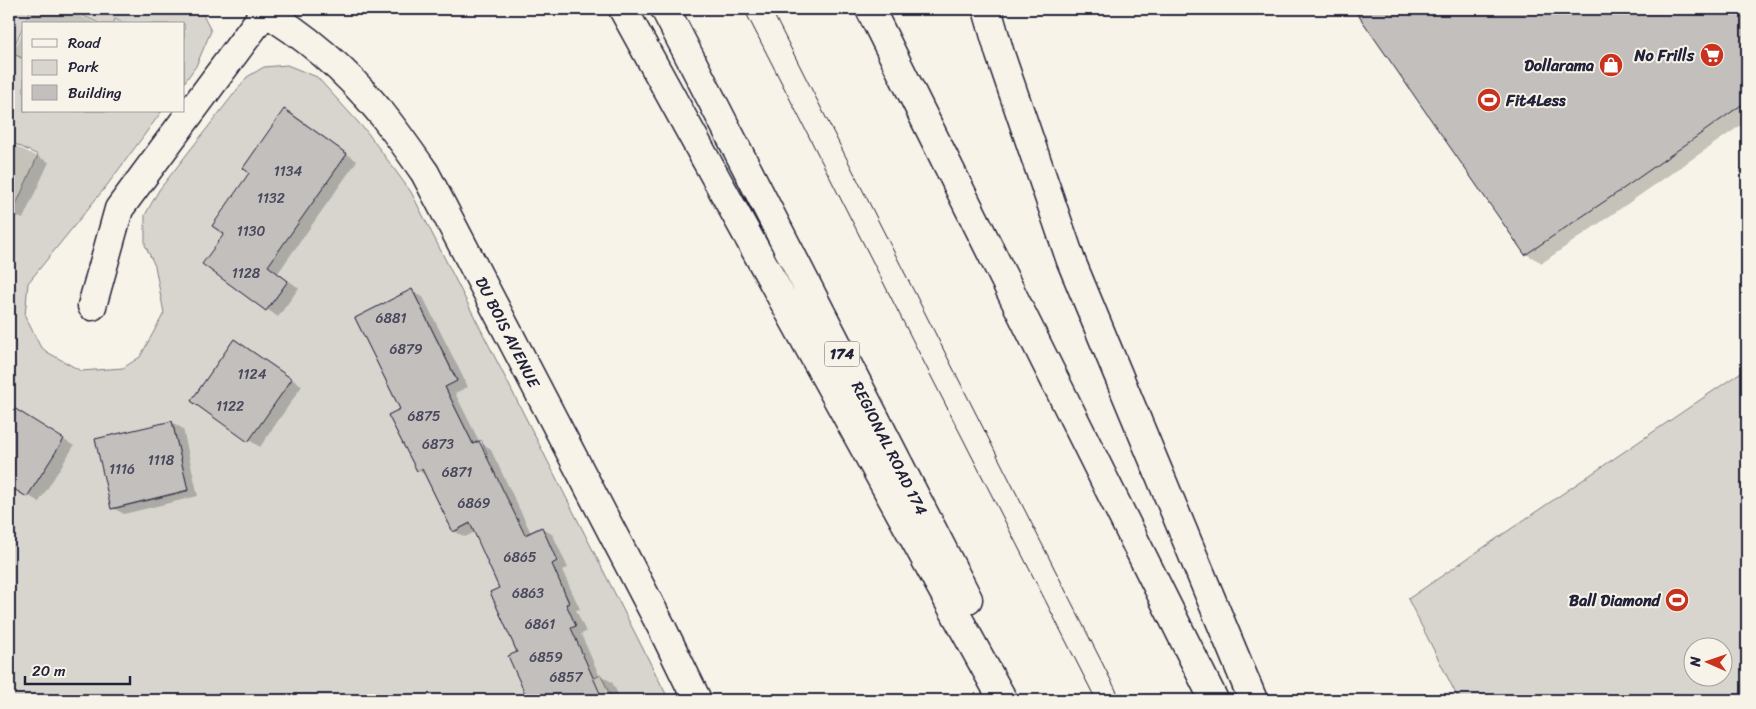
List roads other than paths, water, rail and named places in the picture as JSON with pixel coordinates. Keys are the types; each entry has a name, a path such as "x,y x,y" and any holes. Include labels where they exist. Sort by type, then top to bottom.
{"main road":[{"path":"622,9 1003,700"},
{"name":"REGIONAL ROAD 174","path":"664,9 1020,700"},
{"path":"870,9 1214,700"},
{"path":"987,9 1000,54 1071,260 1253,700"},
{"path":"92,306 119,209 262,10"},
{"name":"DU BOIS AVENUE","path":"262,10 337,65 381,113 425,173 653,611 697,700"}],"tram line":[{"path":"744,9 1096,700"},
{"path":"771,9 1121,700"}],"place":[{"name":"No Frills","path":"1712,55"},
{"name":"Dollarama","path":"1611,65"},
{"name":"Fit4Less","path":"1489,100"},
{"name":"Ball Diamond","path":"1677,600"}]}
